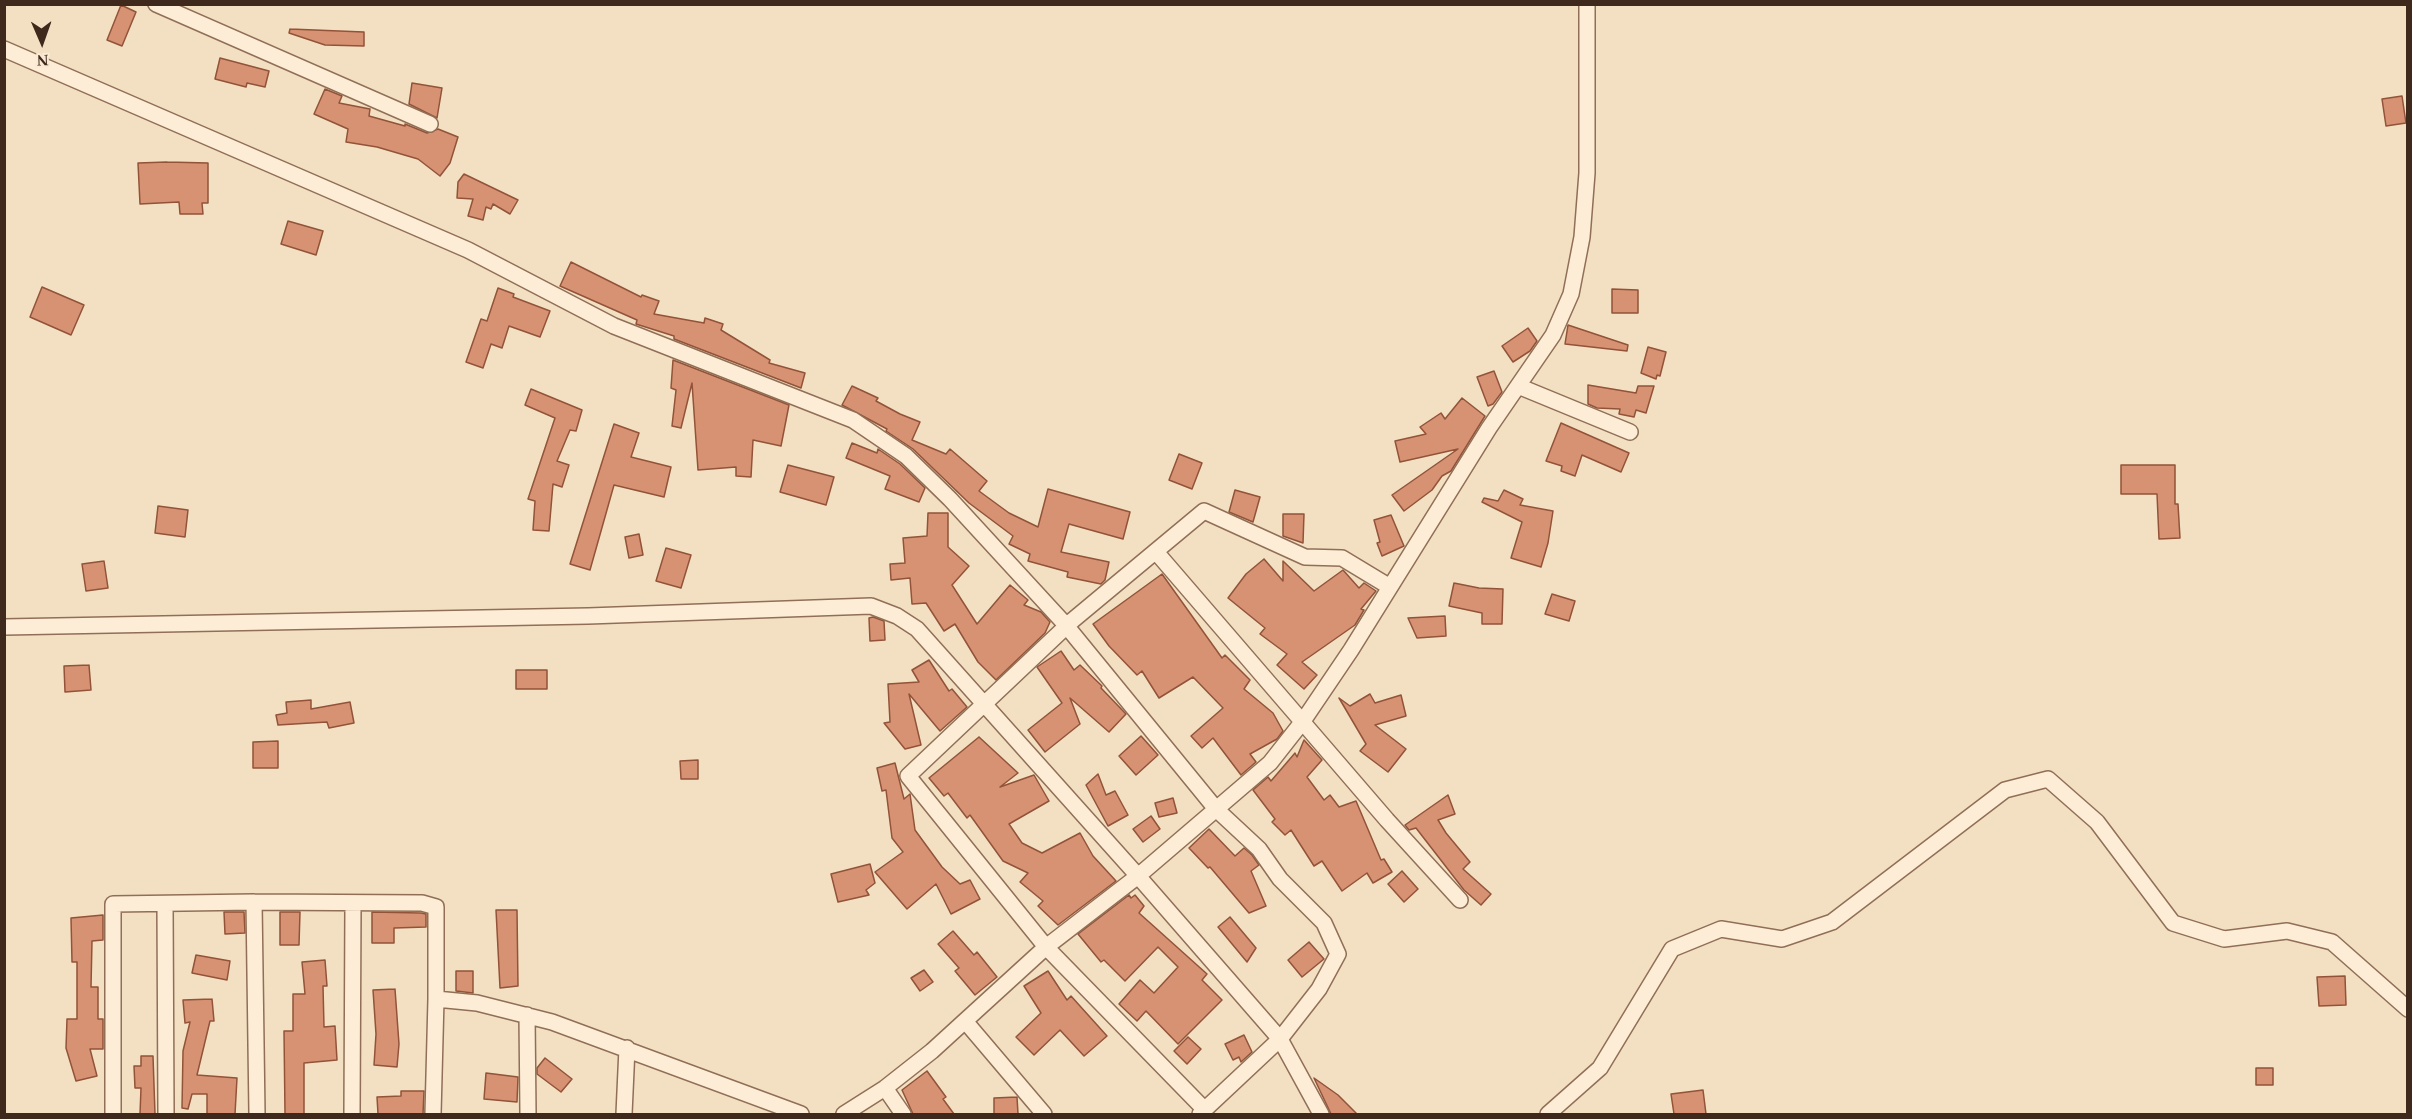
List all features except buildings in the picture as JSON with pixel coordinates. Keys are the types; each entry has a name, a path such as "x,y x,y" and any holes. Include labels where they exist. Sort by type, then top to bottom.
{"street":[{"path":"156,4 430,124"},
{"path":"844,1114 885,1088 965,1021 1046,947 1138,876 1270,762 1303,721 1553,335 1566,304 1582,237 1587,173 1587,4"},
{"path":"4,49 468,250 614,326 853,420 906,456 1067,626 1216,809 1259,849 1280,879 1324,923 1338,954 1319,989 1280,1039 1203,1112 1046,947 908,776 1067,626 1157,553 1204,511 1305,557 1342,558 1390,587"},
{"path":"1518,386 1630,432"},
{"path":"1157,553 1387,820 1460,900"},
{"path":"4,627 588,616 871,606 897,616 917,629 1138,876 1280,1039 1322,1114"},
{"path":"1548,1114 1600,1068 1671,949 1721,929 1782,939 1832,922 2005,790 2048,779 2097,822 2173,922 2224,939 2287,931 2332,942 2408,1009"},
{"path":"254,903 257,1114"},
{"path":"113,1114 113,904 254,903 422,903 436,907 433,1114"},
{"path":"165,904 166,1114"},
{"path":"352,1114 353,904"},
{"path":"436,999 477,1003 527,1016 627,1048 682,1071 801,1114"},
{"path":"527,1016 528,1114"},
{"path":"965,1021 1044,1114"},
{"path":"624,1114 627,1048"},
{"path":"885,1088 903,1114"}]}
